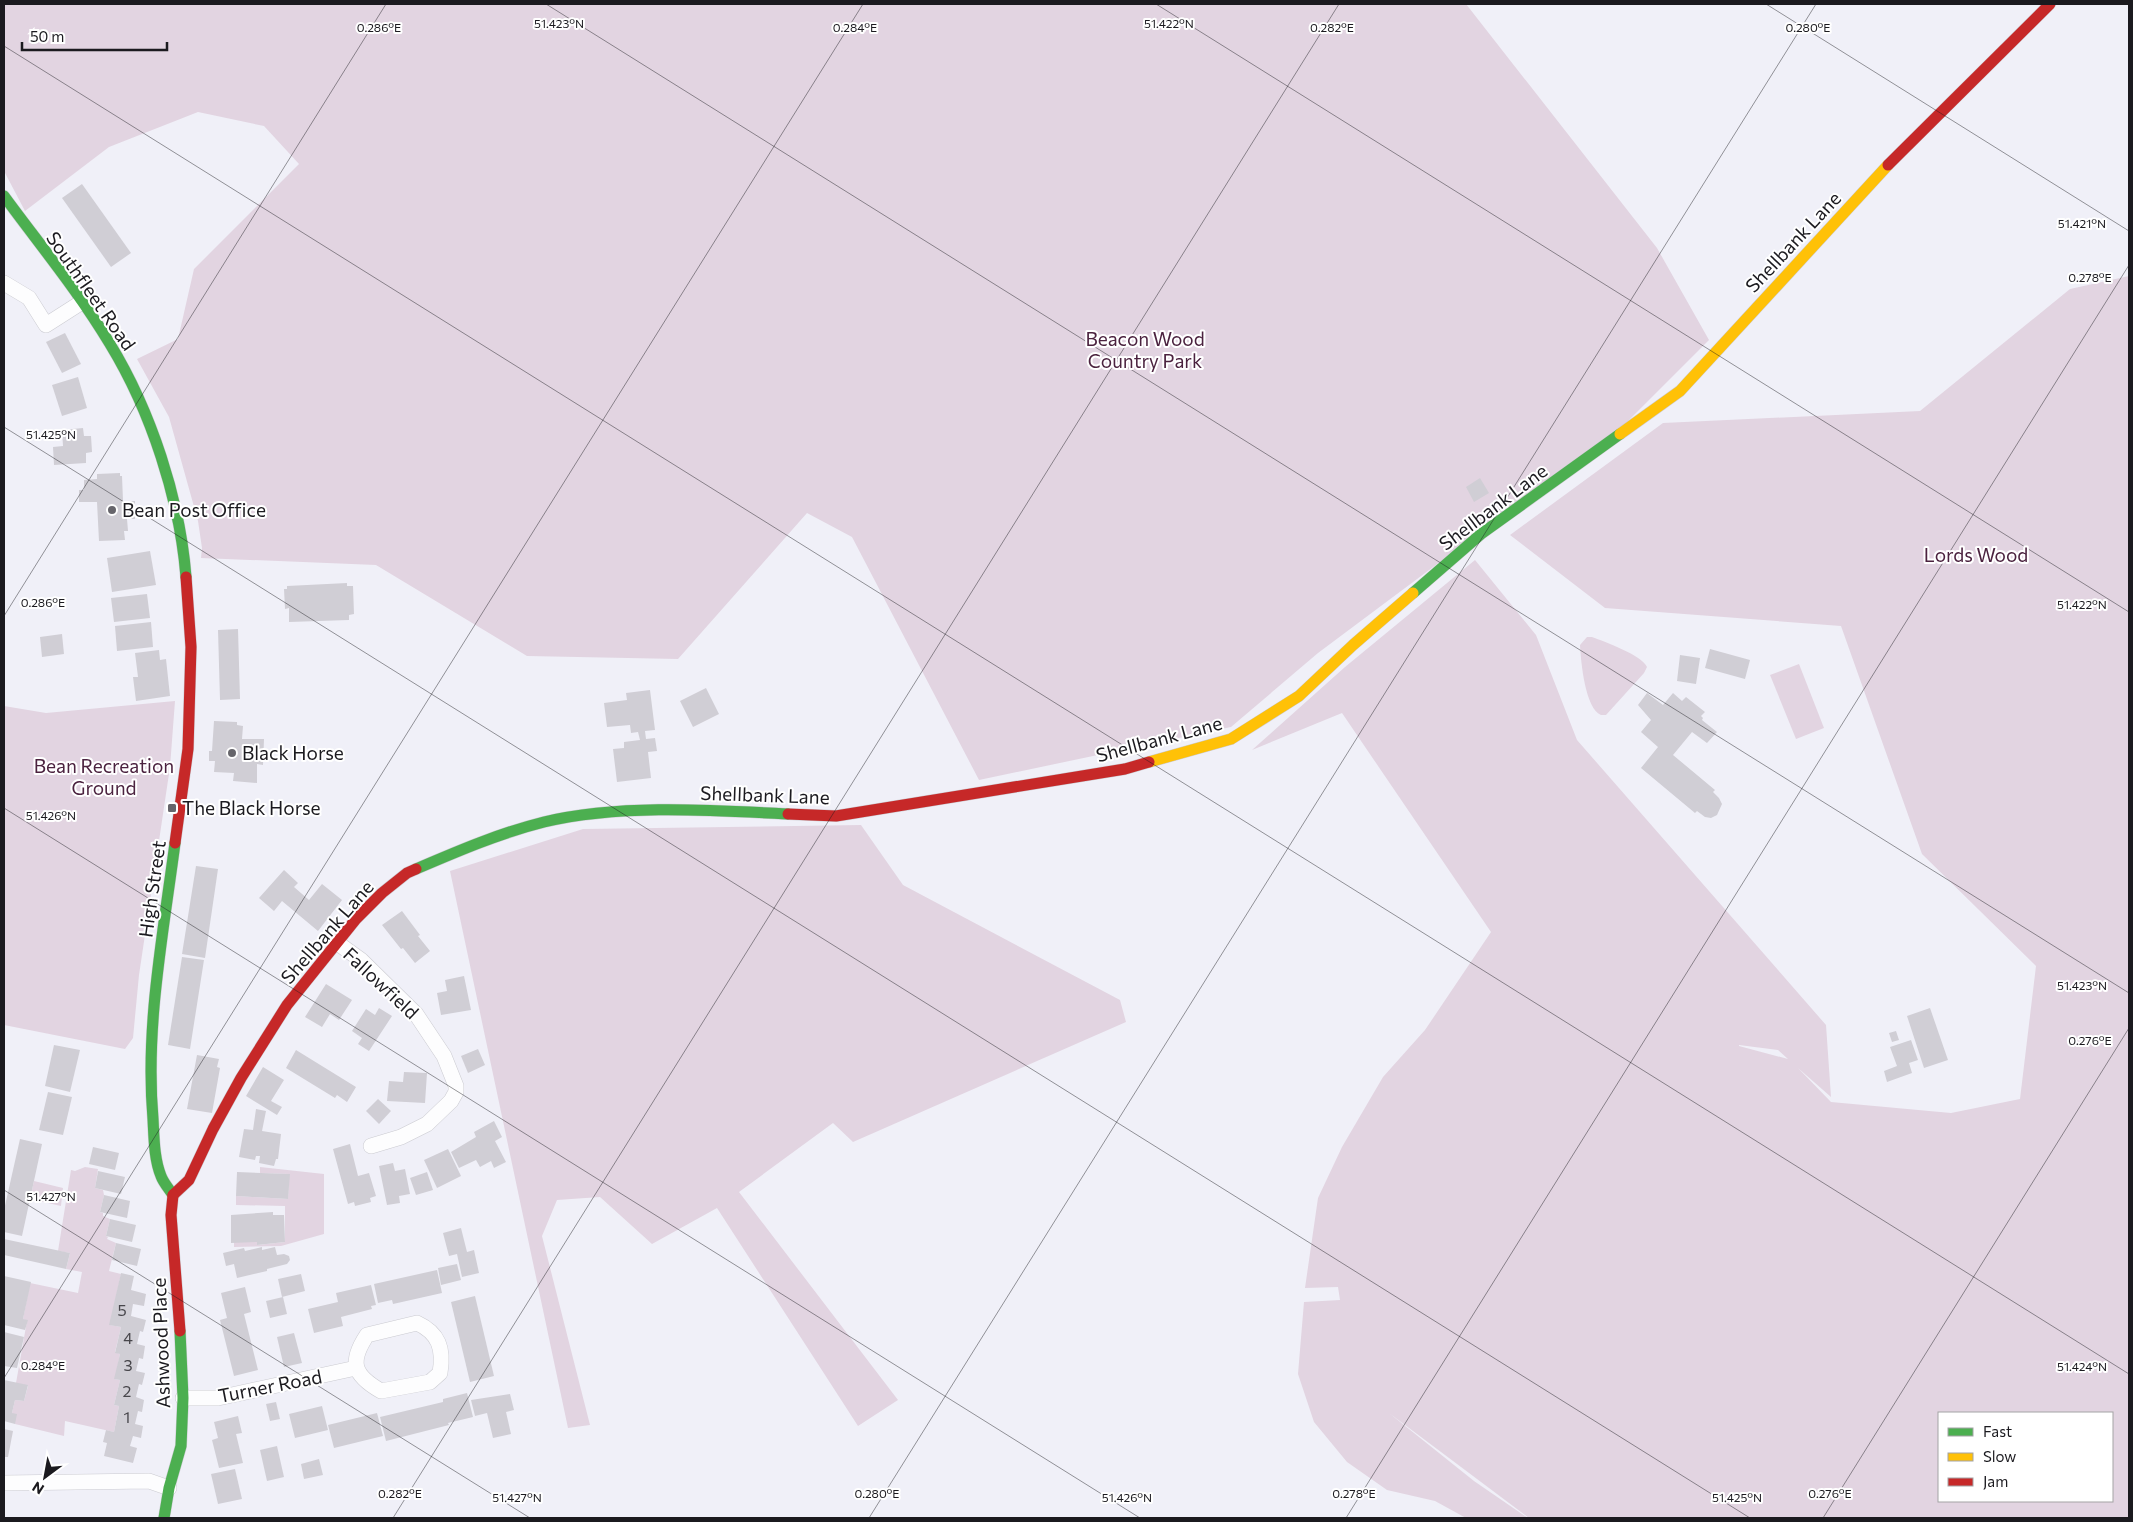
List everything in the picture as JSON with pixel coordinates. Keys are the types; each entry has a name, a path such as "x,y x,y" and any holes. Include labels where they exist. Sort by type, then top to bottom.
{"street":[{"name":"Shellbank Lane","path":"173,1195 189,1180 222,1111 269,1031 336,942 372,902 407,873 487,839 545,822 607,812 717,810 836,816 1125,769 1231,739 1299,696 1353,645 1481,534 1680,391 1880,173 2050,4"},
{"name":"Southfleet Road","path":"4,196 82,302 111,345 132,386 155,439 171,490 184,554 186,583"},
{"path":"4,283 29,298 46,325 82,302"},
{"name":"High Street","path":"173,1195 162,1176 155,1146 150,1085 150,1058 156,984 188,748 191,647 186,583"},
{"name":"Fallowfield","path":"336,942 361,960 413,1010 435,1039 456,1086 456,1092 451,1101 427,1124 401,1137 371,1146"},
{"name":"Ashwood Place","path":"164,1518 169,1488 181,1446 183,1398 179,1312 171,1215 173,1195"},
{"path":"416,1323 429,1329 437,1339 442,1360 440,1373 430,1382 381,1391 366,1382 356,1368 357,1350 367,1335 416,1323"},
{"name":"Turner Road","path":"183,1398 218,1398 356,1368"},
{"path":"4,1483 149,1481 169,1488"}],"green space":[{"name":"Beacon Wood Country Park","path":"4,4 1466,4 1657,248 1709,340 1626,423 1318,653 1231,727 979,780 852,537 807,513 678,659 527,656 376,565 201,558 202,548 198,521 169,417 137,359 178,339 194,269 299,164 264,126 198,112 109,147 25,211 4,171"},
{"name":"Lords Wood","path":"2129,276 2129,1518 1529,1518 1389,1413 1474,1481 1528,1518 1466,1518 1435,1501 1387,1490 1347,1462 1314,1422 1298,1374 1304,1302 1340,1300 1338,1287 1305,1288 1318,1198 1342,1147 1383,1077 1425,1030 1491,932 1342,713 1252,750 1345,667 1475,560 1536,635 1577,740 1826,1025 1831,1097 1798,1068 1831,1102 1951,1113 2020,1099 2036,966 1922,854 1841,626 1605,608 1510,535 1663,423 1920,411 2070,289","holes":["1739,1045 1778,1050 1788,1059"]},
{"path":"1587,637 1592,637 1622,649 1644,662 1647,667 1644,673 1606,715 1601,715 1591,704 1585,684 1580,645"},
{"path":"1799,664 1824,728 1796,739 1770,675"},
{"name":"Bean Recreation Ground","path":"175,701 170,767 139,975 133,1038 125,1049 4,1025 4,706 46,713"},
{"path":"861,825 903,885 1120,1000 1126,1022 853,1142 833,1123 739,1192 898,1400 858,1426 717,1208 652,1244 600,1197 557,1200 542,1236 590,1425 568,1428 450,871 583,829"},
{"path":"85,1167 98,1169 95,1188 103,1190 104,1195 100,1212 103,1213 103,1216 110,1219 107,1239 116,1243 109,1271 121,1274 110,1325 121,1327 115,1352 120,1354 115,1379 120,1380 114,1405 119,1406 114,1432 65,1421 64,1436 15,1424 12,1413 15,1400 24,1401 28,1386 16,1383 27,1321 23,1319 30,1283 78,1293 82,1272 66,1269 70,1253 58,1251 71,1170 75,1171"},
{"path":"260,1167 324,1174 324,1234 281,1246 234,1247 234,1242 257,1242 257,1245 285,1242 285,1206 236,1205 236,1196 288,1199 289,1174 260,1173"},
{"path":"34,1181 63,1188 61,1206 30,1199"}],"building":[{"path":"82,184 131,253 111,267 62,198"},
{"path":"65,333 81,364 62,373 46,342"},
{"path":"78,377 87,408 62,416 52,385"},
{"path":"83,428 84,436 91,436 92,452 86,453 86,463 54,465 53,447 63,446 62,430"},
{"path":"120,473 120,476 122,476 123,501 135,501 135,519 127,519 128,531 124,531 125,540 99,541 97,502 79,502 79,490 84,490 84,480 97,479 97,474"},
{"path":"1480,478 1489,493 1474,502 1466,487"},
{"path":"150,551 156,585 112,592 107,558"},
{"path":"347,583 347,586 353,586 354,614 349,615 349,620 289,622 289,608 285,609 284,589 287,589 287,586"},
{"path":"147,594 150,618 114,622 111,598"},
{"path":"151,622 153,647 117,651 115,626"},
{"path":"238,629 240,699 220,700 218,630"},
{"path":"62,634 64,654 42,657 40,637"},
{"path":"1710,649 1750,660 1745,679 1705,668"},
{"path":"159,650 160,660 166,659 170,696 136,701 133,677 138,677 135,653"},
{"path":"1680,655 1700,658 1696,684 1677,681"},
{"path":"706,688 719,714 693,727 680,701"},
{"path":"650,690 655,730 645,731 646,739 655,738 657,751 648,752 651,778 617,782 613,749 624,748 624,742 640,740 638,732 631,733 630,725 607,727 604,703 627,700 626,693"},
{"path":"1647,693 1663,705 1673,693 1682,701 1686,697 1705,712 1701,716 1702,720 1717,732 1707,743 1692,732 1673,755 1715,790 1713,792 1722,804 1717,815 1711,818 1705,817 1697,811 1695,813 1641,768 1658,747 1641,732 1651,720 1638,705"},
{"path":"214,721 237,722 237,725 243,726 242,739 264,739 263,765 257,764 257,783 233,781 234,773 214,772 215,761 209,761 209,751 212,751"},
{"path":"196,866 218,869 205,958 182,954"},
{"path":"284,870 298,883 294,887 309,900 322,884 342,900 318,931 282,901 274,911 259,898"},
{"path":"402,911 430,951 415,963 382,925"},
{"path":"182,957 204,960 190,1049 168,1045"},
{"path":"464,976 471,1010 441,1015 437,993 447,991 445,980"},
{"path":"326,984 352,1000 339,1020 330,1014 322,1027 305,1017"},
{"path":"379,1008 392,1016 369,1051 358,1044 362,1038 352,1031 366,1009 375,1015"},
{"path":"1930,1008 1948,1060 1924,1068 1907,1016"},
{"path":"1896,1031 1899,1040 1892,1042 1889,1033"},
{"path":"1911,1040 1918,1060 1909,1063 1912,1073 1887,1082 1884,1071 1897,1066 1890,1047"},
{"path":"54,1045 80,1050 70,1092 45,1086"},
{"path":"478,1049 485,1065 468,1073 461,1056"},
{"path":"296,1050 356,1087 347,1102 337,1095 335,1098 286,1068"},
{"path":"197,1055 219,1059 217,1067 220,1068 212,1113 187,1109"},
{"path":"263,1067 284,1080 271,1101 282,1107 277,1115 246,1096"},
{"path":"404,1072 427,1073 425,1103 387,1101 389,1081 403,1082"},
{"path":"48,1092 72,1097 63,1135 39,1130"},
{"path":"378,1099 391,1111 379,1124 366,1111"},
{"path":"256,1109 266,1111 262,1131 281,1134 278,1159 276,1159 274,1166 259,1163 260,1156 256,1156 255,1160 239,1157 244,1129 253,1130"},
{"path":"494,1121 502,1137 495,1141 506,1162 494,1168 491,1161 480,1167 476,1160 459,1168 451,1152 476,1137 474,1132"},
{"path":"20,1139 42,1144 22,1236 4,1232 4,1210"},
{"path":"350,1144 358,1176 369,1173 376,1196 370,1198 371,1202 355,1206 354,1202 348,1204 333,1149"},
{"path":"93,1147 119,1153 115,1170 89,1164"},
{"path":"448,1149 461,1176 437,1188 424,1160"},
{"path":"393,1163 395,1171 405,1169 410,1194 399,1196 400,1203 387,1205 379,1166"},
{"path":"98,1171 125,1177 121,1194 95,1188"},
{"path":"237,1172 290,1174 288,1199 236,1196"},
{"path":"427,1172 433,1190 416,1195 410,1178"},
{"path":"104,1195 130,1201 127,1218 100,1212"},
{"path":"273,1212 273,1215 284,1215 285,1242 257,1245 257,1242 231,1243 231,1215"},
{"path":"110,1219 136,1225 132,1242 106,1236"},
{"path":"461,1228 467,1252 474,1250 479,1273 462,1277 457,1254 449,1256 443,1233"},
{"path":"4,1239 70,1253 66,1269 4,1255"},
{"path":"116,1243 141,1249 137,1266 112,1260"},
{"path":"262,1247 262,1250 275,1247 277,1255 284,1254 289,1256 290,1260 287,1264 267,1269 267,1271 237,1278 234,1264 226,1266 223,1253 244,1248 245,1251"},
{"path":"457,1264 461,1280 441,1285 438,1268"},
{"path":"437,1270 442,1293 393,1304 392,1300 378,1303 374,1284"},
{"path":"121,1273 134,1276 131,1290 146,1294 144,1306 133,1304 131,1316 146,1320 143,1332 140,1331 137,1344 145,1346 143,1359 139,1358 136,1371 145,1373 142,1385 139,1384 136,1397 144,1400 142,1412 138,1411 135,1424 143,1426 141,1438 133,1436 130,1446 137,1448 133,1463 104,1456 107,1443 103,1442 106,1430 114,1432 119,1406 114,1405 120,1380 114,1379 120,1354 115,1353 121,1327 109,1325"},
{"path":"301,1274 305,1291 282,1297 278,1279"},
{"path":"4,1276 31,1282 23,1319 28,1320 25,1330 4,1325"},
{"path":"371,1285 376,1305 371,1306 372,1309 341,1317 343,1326 314,1333 308,1309 338,1302 336,1293"},
{"path":"245,1287 251,1312 244,1314 258,1370 234,1376 220,1320 227,1318 221,1293"},
{"path":"475,1296 494,1376 470,1382 451,1302"},
{"path":"283,1297 287,1314 270,1318 266,1301"},
{"path":"4,1332 24,1337 17,1368 4,1366"},
{"path":"294,1333 302,1363 284,1367 277,1337"},
{"path":"4,1380 28,1385 24,1401 15,1400 12,1413 17,1414 15,1424 4,1421"},
{"path":"467,1393 473,1417 386,1441 380,1417 443,1402 443,1399"},
{"path":"510,1394 514,1410 506,1412 511,1434 493,1438 487,1413 475,1416 471,1400"},
{"path":"276,1402 280,1419 270,1421 266,1404"},
{"path":"322,1406 328,1430 295,1438 289,1414"},
{"path":"377,1413 383,1436 334,1448 328,1425"},
{"path":"238,1416 242,1433 236,1434 243,1463 219,1468 212,1440 218,1438 214,1422"},
{"path":"4,1429 13,1431 8,1457 4,1457"},
{"path":"277,1446 284,1477 267,1481 260,1450"},
{"path":"319,1459 323,1475 304,1479 301,1464"},
{"path":"235,1469 242,1499 218,1504 211,1474"}],"traffic: fast":[{"path":"4,196 72,287 125,370 150,427 170,487 183,548 186,577"},
{"path":"1413,593 1481,534 1620,434"},
{"path":"416,869 511,831 573,816 666,810 788,814"},
{"path":"173,1195 162,1178 157,1162 151,1085 151,1050 156,981 175,843"},
{"path":"164,1518 169,1488 181,1446 183,1398 180,1331"}],"traffic: slow":[{"path":"1620,434 1680,391 1888,165"},
{"path":"1149,762 1231,739 1299,696 1353,645 1413,593"}],"traffic: jam":[{"path":"1888,165 2050,4"},
{"path":"175,843 188,749 191,647 186,577"},
{"path":"788,814 836,816 1125,769 1149,762"},
{"path":"173,1195 189,1180 213,1129 241,1078 287,1005 356,919 382,893 407,873 416,869"},
{"path":"173,1195 171,1215 180,1331"}],"place":[{"name":"Bean Post Office","path":"112,510"},
{"name":"Black Horse","path":"232,753"},
{"name":"The Black Horse","path":"172,808"}]}
